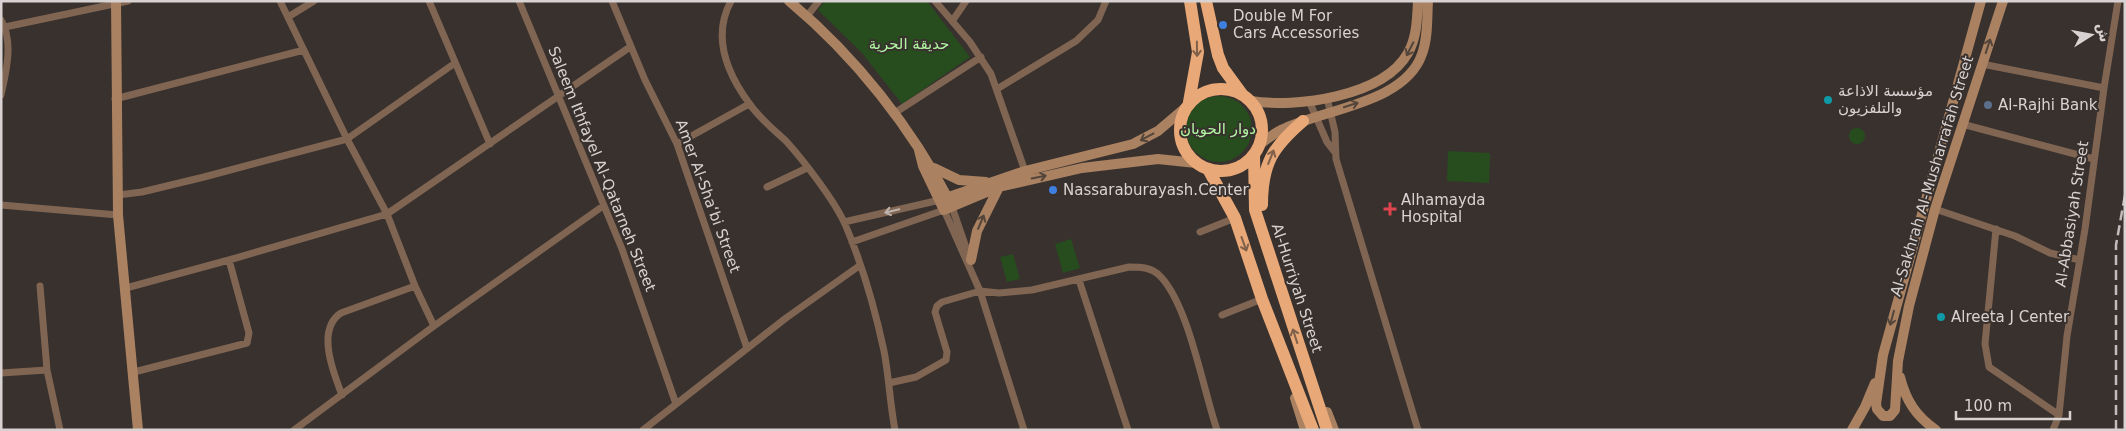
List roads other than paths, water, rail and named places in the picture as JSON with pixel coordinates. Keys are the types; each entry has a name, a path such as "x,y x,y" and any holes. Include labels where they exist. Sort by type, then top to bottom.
{"highway":[{"path":"1190,1 1198,52 1187,105 1180,122 1180,132 1186,152 1202,166 1218,171 1233,169 1247,162 1257,150 1261,122 1246,98 1223,68 1218,55 1206,1"},
{"path":"1187,105 1198,95 1220,88 1246,98"},
{"path":"1264,240 1262,192 1267,166 1275,148 1303,121"},
{"name":"Al-Hurriyah Street","path":"1257,150 1255,210 1306,369 1313,430"},
{"name":"Al-Hurriyah Street","path":"1202,166 1235,218 1262,299 1290,373 1327,430"}],"street":[{"path":"5,27 128,1"},
{"path":"280,1 347,139 387,214 415,286 434,326"},
{"path":"288,17 314,1"},
{"path":"429,1 490,144"},
{"name":"Saleem Ithfayel Al-Qatarneh Street","path":"519,1 557,97 622,249 676,404"},
{"name":"Amer Al-Sha‘bi Street","path":"612,1 630,47 677,144 747,348"},
{"path":"731,1 722,27 721,41 737,84 749,104 786,142 818,180 844,222 852,242 879,333 889,383 895,430"},
{"path":"789,1 807,16 850,60 932,167 971,260"},
{"path":"807,16 819,1"},
{"path":"936,1 953,20 981,58 997,89 1025,171"},
{"path":"953,20 966,1"},
{"path":"997,89 1076,41 1098,20 1106,1"},
{"path":"1246,98 1271,104 1309,101 1327,98 1373,82 1400,64 1414,41 1418,1"},
{"path":"1257,150 1282,129 1390,90 1416,66 1426,41 1428,1"},
{"name":"Al-Sakhrah Al-Musharrafah Street","path":"1879,370 1980,1"},
{"name":"Al-Sakhrah Al-Musharrafah Street","path":"1898,361 1908,306 1935,209 2003,1"},
{"name":"Al-Abbasiyah Street","path":"2053,430 2059,415 2066,336 2080,260 2118,1"},
{"path":"116,3 115,98 118,214 138,430"},
{"path":"1,20 5,27 8,52 1,95"},
{"path":"126,288 387,214 630,47"},
{"path":"115,98 304,50"},
{"path":"893,114 981,58"},
{"path":"118,195 142,192 204,177 347,139 455,64"},
{"path":"1982,64 2104,88"},
{"path":"1327,98 1336,139 1334,151"},
{"path":"1309,101 1327,142 1334,151 1418,430"},
{"path":"677,144 749,104"},
{"path":"852,242 1025,171 1133,144 1158,131 1187,105"},
{"path":"1962,124 2094,159"},
{"path":"919,150 923,166 946,204 960,252 972,272 980,292 1024,430"},
{"path":"932,167 959,180 994,184 1119,162 1158,159 1202,166"},
{"path":"767,187 806,168"},
{"path":"972,272 971,260 977,232 994,184"},
{"path":"844,222 946,204"},
{"path":"1,205 118,214"},
{"path":"294,430 434,326 603,206"},
{"path":"1935,209 1996,229 2050,254 2080,260"},
{"path":"1200,232 1235,218"},
{"path":"1996,229 1985,344 1989,367 2026,390 2059,415"},
{"path":"134,372 248,343 249,333 228,260"},
{"path":"643,430 747,348 859,266"},
{"path":"889,383 916,377 943,363 947,352 938,328 935,312 937,306 948,300 980,292 1009,293 1079,280 1129,267 1144,266 1161,276 1179,307 1217,430"},
{"path":"1079,280 1128,430"},
{"path":"40,286 47,370 60,430"},
{"path":"342,396 327,332 332,318 415,286"},
{"path":"1222,315 1262,299"},
{"path":"1879,370 1877,409 1883,416 1890,416 1895,410 1896,404 1898,361"},
{"path":"1898,361 1904,391 1912,408 1921,419 1936,430"},
{"path":"1306,369 1334,430"},
{"path":"1,374 47,370"},
{"path":"1852,430 1865,407 1879,370"},
{"path":"1290,373 1305,430"}],"railway":[{"path":"2116,430 2116,245 2125,195"}],"place":[{"name":"Double M For Cars Accessories","path":"1223,25"},
{"name":"مؤسسة الاذاعة والتلفزيون","path":"1828,100"},
{"name":"Al-Rajhi Bank","path":"1988,105"},
{"name":"Nassaraburayash.Center","path":"1053,190"},
{"name":"Alhamayda Hospital","path":"1390,209"},
{"name":"Alreeta J Center","path":"1941,317"}],"park label":[{"name":"حديقة الحرية","path":"909,44"},
{"name":"دوار الحويان","path":"1218,129"}]}
